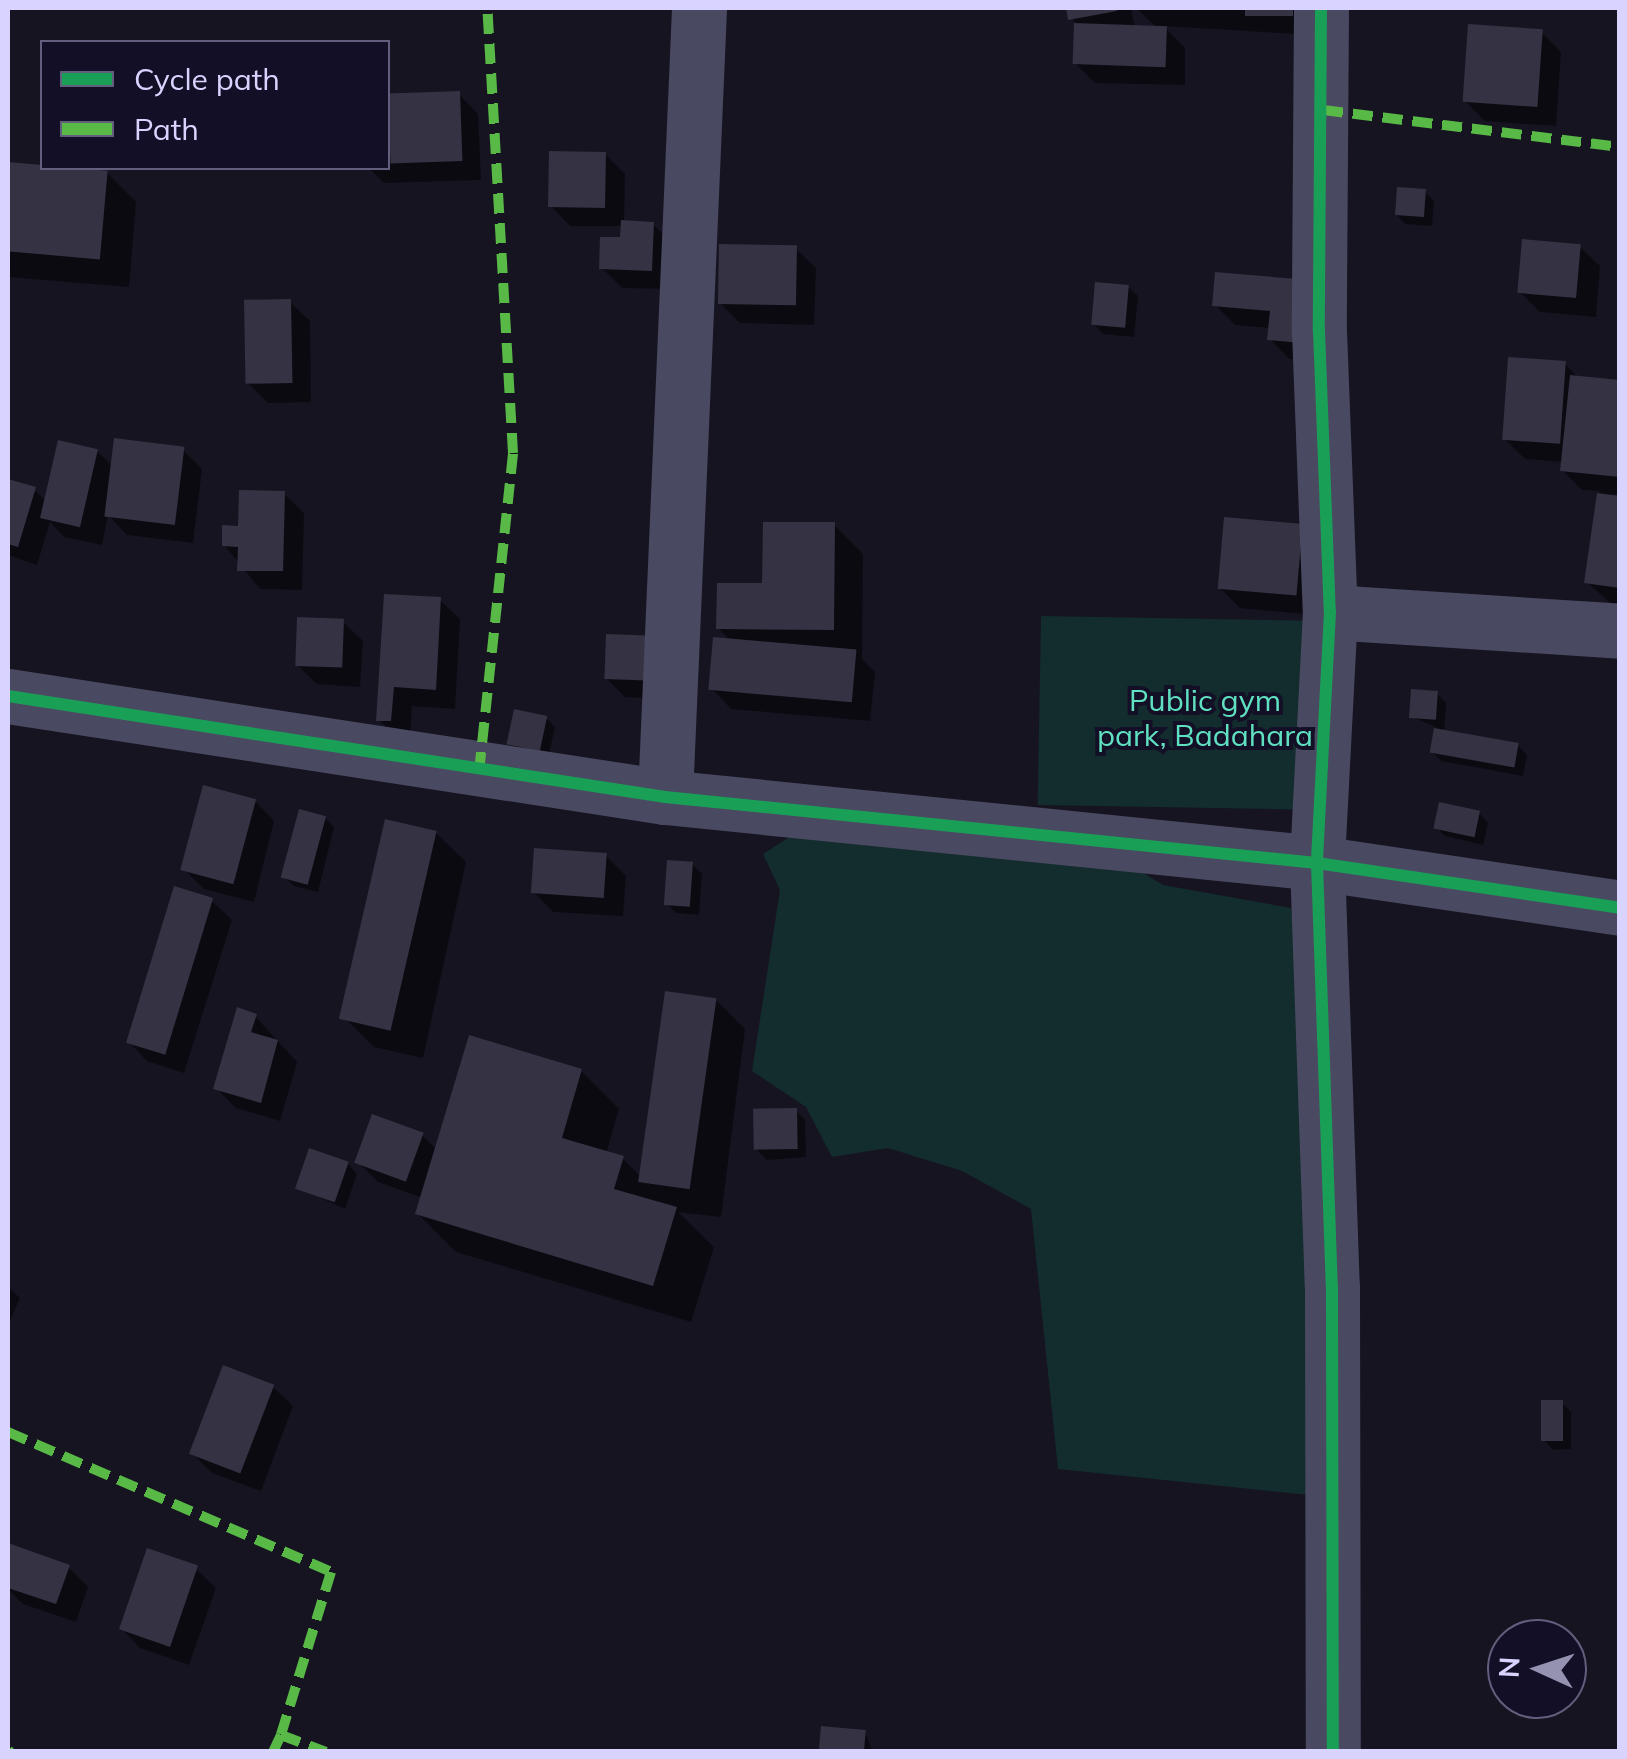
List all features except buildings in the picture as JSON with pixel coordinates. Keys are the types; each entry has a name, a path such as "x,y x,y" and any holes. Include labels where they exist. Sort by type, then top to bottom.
{"street":[{"path":"665,797 699,8"},
{"path":"1322,8 1319,331 1330,612 1317,863 1332,1286 1333,1752"},
{"path":"1330,612 1620,631"},
{"path":"8,696 665,797 1317,863 1620,908"}],"green space":[{"name":"Public gym park, Badahara","path":"1041,616 1308,621 1305,810 1038,805"},
{"path":"802,829 1105,850 1163,885 1291,908 1314,1044 1309,1495 1058,1469 1031,1209 962,1171 888,1148 832,1157 806,1107 752,1071 780,890 763,854"}],"marked path":[{"path":"479,772 513,453 487,8"},
{"path":"1323,110 1620,147"},
{"path":"8,1432 331,1572 281,1735"},
{"path":"273,1752 281,1735 326,1752"}],"cycle path":[{"path":"1321,8 1319,331 1330,612 1317,863 1332,1287 1333,1752"},
{"path":"8,696 665,797 1317,863 1620,908"}]}
